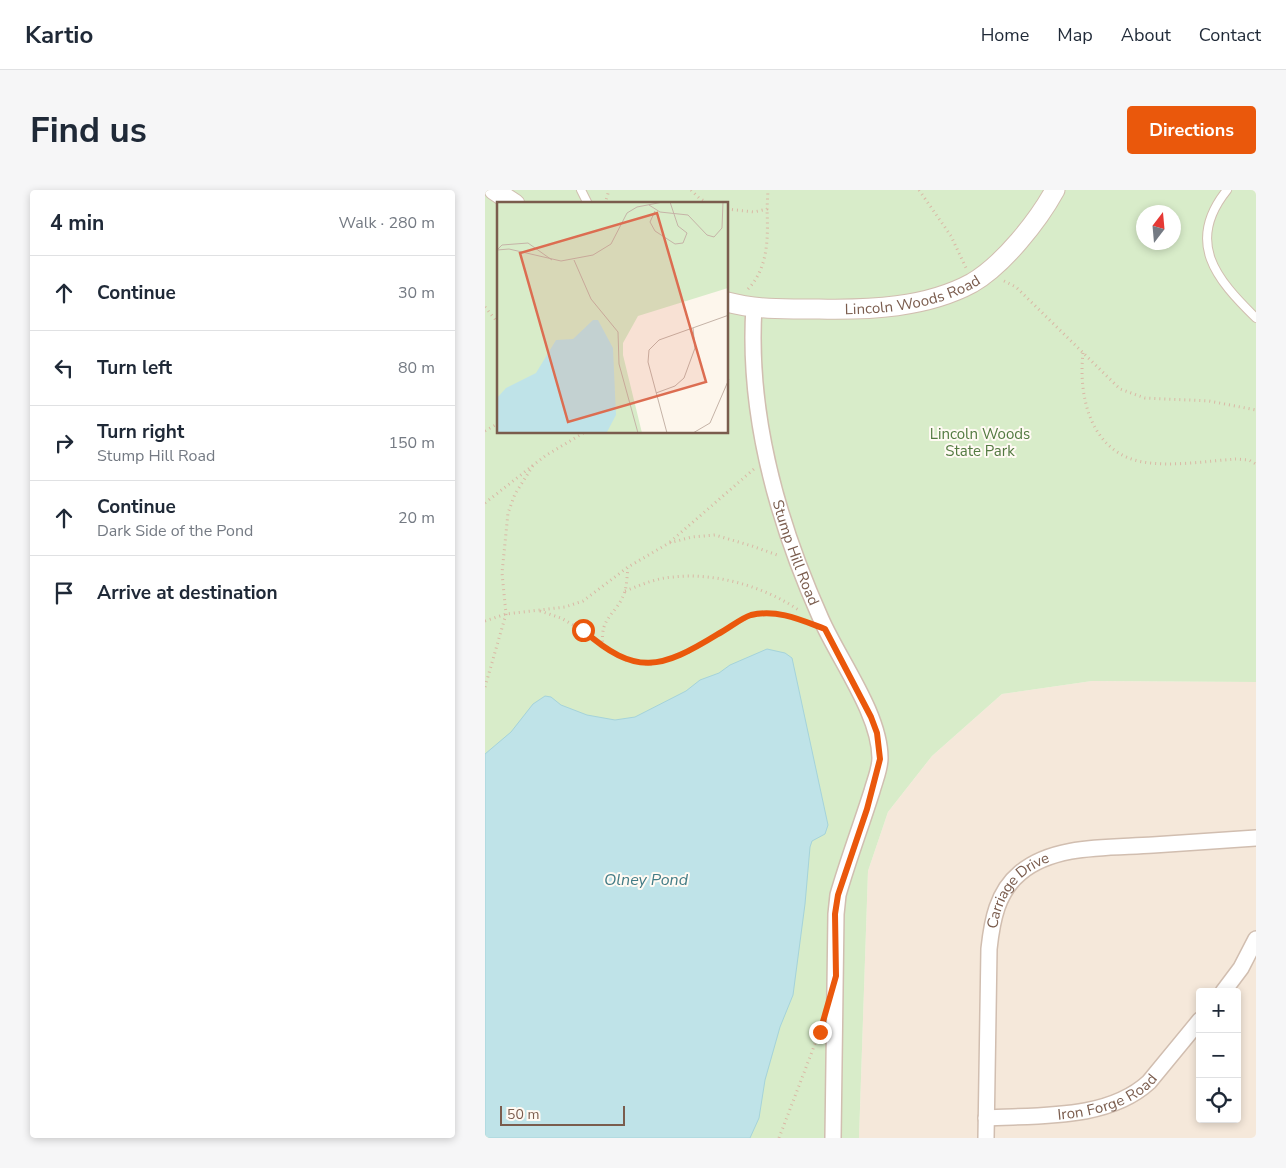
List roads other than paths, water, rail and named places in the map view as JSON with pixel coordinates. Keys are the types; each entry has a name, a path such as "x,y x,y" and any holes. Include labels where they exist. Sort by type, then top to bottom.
{"street":[{"path":"494,190 512,202"},
{"name":"Lincoln Woods Road","path":"729,303 754,307 859,310 911,304 951,292 972,283 987,273 1033,225 1055,190"},
{"name":"Stump Hill Road","path":"754,307 753,351 755,392 757,414 767,457 798,564 825,629 871,717 877,733 880,759 837,905 833,1138"},
{"name":"Carriage Drive","path":"986,1138 989,949 992,923 997,904 1009,885 1021,872 1038,862 1059,855 1256,838"},
{"path":"1226,988 1241,968 1256,939"},
{"name":"Iron Forge Road","path":"986,1118 1066,1113 1092,1109 1123,1099 1140,1090 1149,1082 1196,1025"}],"lane":[{"path":"581,190 587,202"},
{"path":"1227,190 1212,210 1206,238 1219,279 1256,318"}],"water":[{"name":"Olney Pond","path":"767,649 785,653 792,658 828,825 825,834 812,841 810,847 805,904 793,995 780,1027 765,1080 759,1118 750,1138 485,1138 485,754 511,732 533,704 545,696 551,697 561,705 587,715 615,720 635,717 686,691 700,680 719,673 730,665"}],"park label":[{"name":"Lincoln Woods State Park","path":"980,442"}]}
